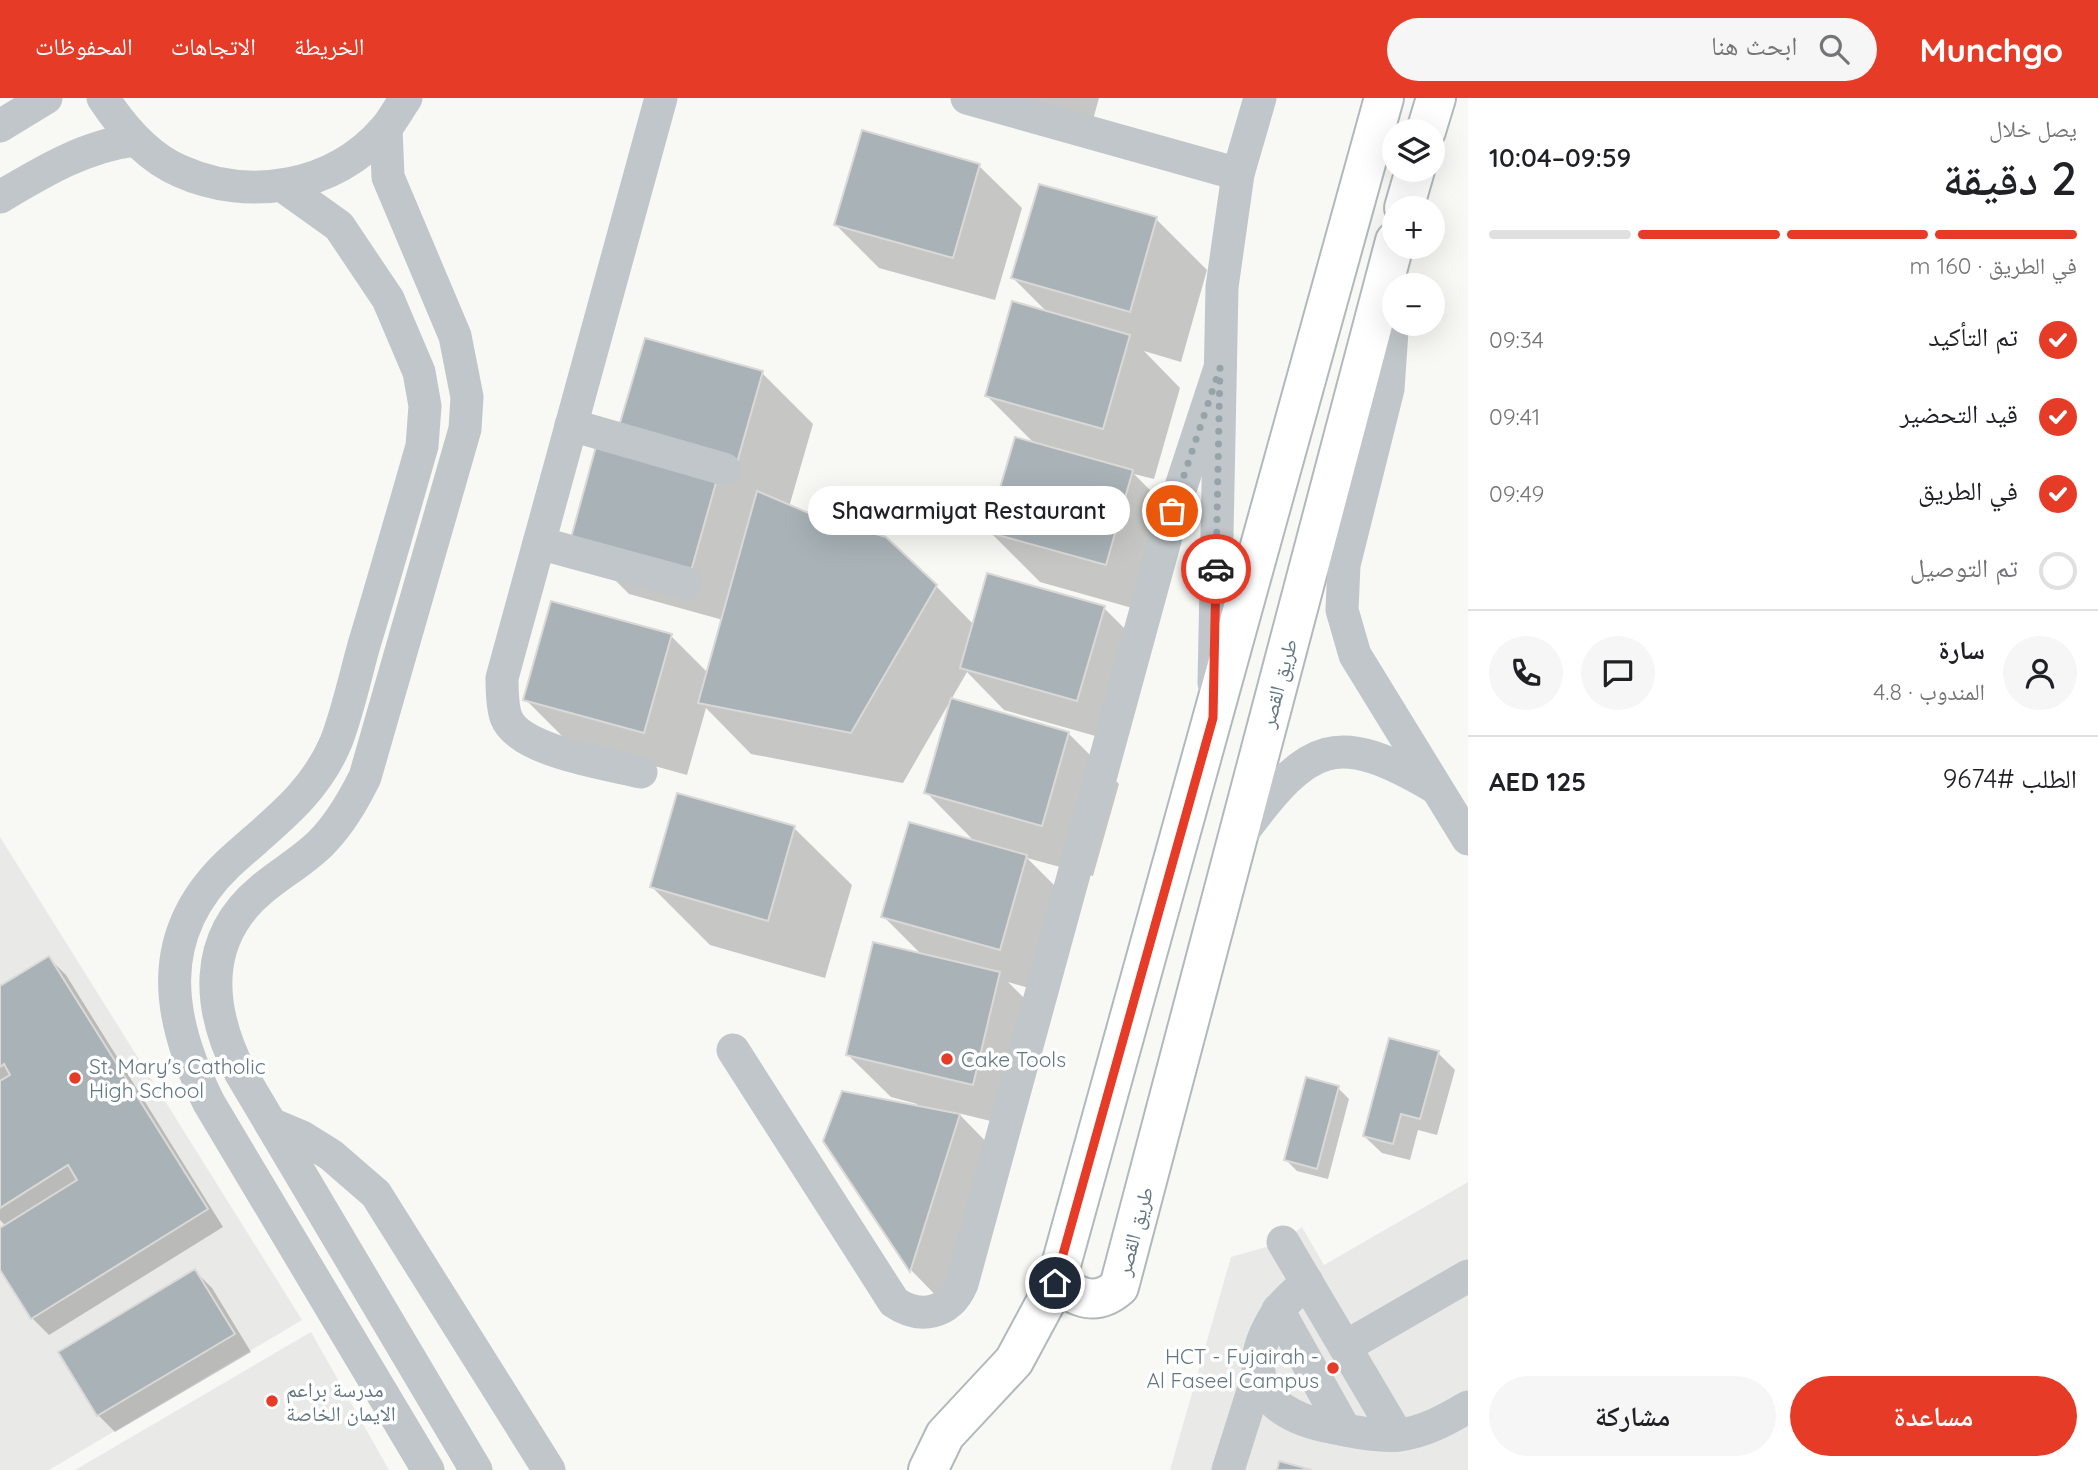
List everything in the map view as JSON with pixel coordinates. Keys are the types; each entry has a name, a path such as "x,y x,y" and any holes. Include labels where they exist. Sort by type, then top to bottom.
{"main road":[{"path":"928,1470 945,1435 1014,1361 1055,1283 1384,98"},
{"path":"1430,119 1436,98"},
{"name":"طريق القصر","path":"1055,1283 1080,1298 1094,1300 1108,1296 1119,1287 1389,259"}],"street":[{"path":"0,126 46,98"},
{"path":"103,98 134,140 178,171 229,187 283,186 312,179 339,167 386,129 406,98"},
{"path":"641,772 550,749 521,736 506,719 502,678 661,98"},
{"path":"967,98 1238,174"},
{"path":"1213,718 1222,287 1238,174 1260,98"},
{"path":"386,129 388,177 395,200 455,337 467,397 465,429 365,777 346,812 322,842 261,890 243,908 220,953 215,977 220,1027 240,1072 476,1470"},
{"path":"0,197 78,154 134,140"},
{"path":"283,186 339,226 388,299 419,372 425,406 422,446 336,741 308,792 283,818 227,865 196,904 183,930 177,954 174,1003 190,1065 209,1102 428,1470"},
{"path":"1390,259 1392,331 1388,389 1345,565 1342,610 1355,655 1468,839"},
{"path":"733,1050 894,1302 915,1313 939,1310 949,1304 962,1284 1172,511 1220,368"},
{"path":"571,425 724,469"},
{"path":"539,543 686,583"},
{"path":"1236,841 1286,777 1318,757 1356,752 1375,755 1440,790"},
{"path":"271,1124 302,1137 331,1154 376,1194 549,1470"},
{"path":"1283,1242 1397,1435"},
{"path":"1345,1347 1468,1276"},
{"path":"1228,1470 1259,1372 1265,1334 1278,1310 1307,1282"},
{"path":"1278,1310 1345,1430"},
{"path":"1259,1372 1263,1388 1274,1406 1289,1416 1345,1430 1397,1435 1424,1429 1468,1407"}],"shaded area":[{"name":"St. Mary's Catholic High School","path":"0,837 302,1320 49,1470 0,1470"},
{"name":"HCT - Fujairah - Al Faseel Campus","path":"1468,1182 1468,1470 1170,1470 1231,1257 1283,1242 1302,1227 1324,1265"},
{"name":"مدرسة براعم الايمان الخاصة","path":"311,1332 389,1470 75,1470"}],"building":[{"path":"862,130 980,164 953,258 834,225"},
{"path":"1039,184 1157,217 1130,312 1011,278"},
{"path":"1012,301 1130,335 1103,429 985,396"},
{"path":"645,338 763,371 736,466 617,433"},
{"path":"1015,437 1133,470 1106,565 987,532"},
{"path":"598,439 719,472 691,571 571,538"},
{"path":"757,491 818,517 886,537 937,585 851,733 698,703"},
{"path":"987,573 1105,606 1077,701 960,668"},
{"path":"551,601 672,634 644,733 523,700"},
{"path":"951,698 1069,732 1042,826 924,793"},
{"path":"677,793 795,826 768,921 650,887"},
{"path":"909,822 1027,855 1000,950 881,917"},
{"path":"873,942 1000,972 973,1085 846,1055"},
{"path":"49,956 208,1209 31,1319 0,1270 0,1228 77,1180 68,1165 0,1208 0,1081 10,1075 4,1064 0,1067 0,986"},
{"path":"1389,1038 1439,1051 1420,1119 1401,1114 1393,1144 1363,1136"},
{"path":"1306,1077 1339,1086 1317,1169 1284,1160"},
{"path":"842,1091 960,1114 910,1272 823,1141"},
{"path":"195,1269 235,1334 97,1416 58,1352"},
{"path":"1279,1461 1312,1470 1277,1470"}],"way so far":[{"path":"1172,511 1220,368 1216,569"}],"place":[{"name":"Shawarmiyat Restaurant","path":"1172,511"},
{"name":"Cake Tools","path":"947,1059"},
{"name":"St. Mary's Catholic High School","path":"75,1078"},
{"name":"HCT - Fujairah - Al Faseel Campus","path":"1333,1368"},
{"name":"مدرسة براعم الايمان الخاصة","path":"272,1401"}],"route":[{"path":"1055,1283 1213,718 1216,569"}]}
